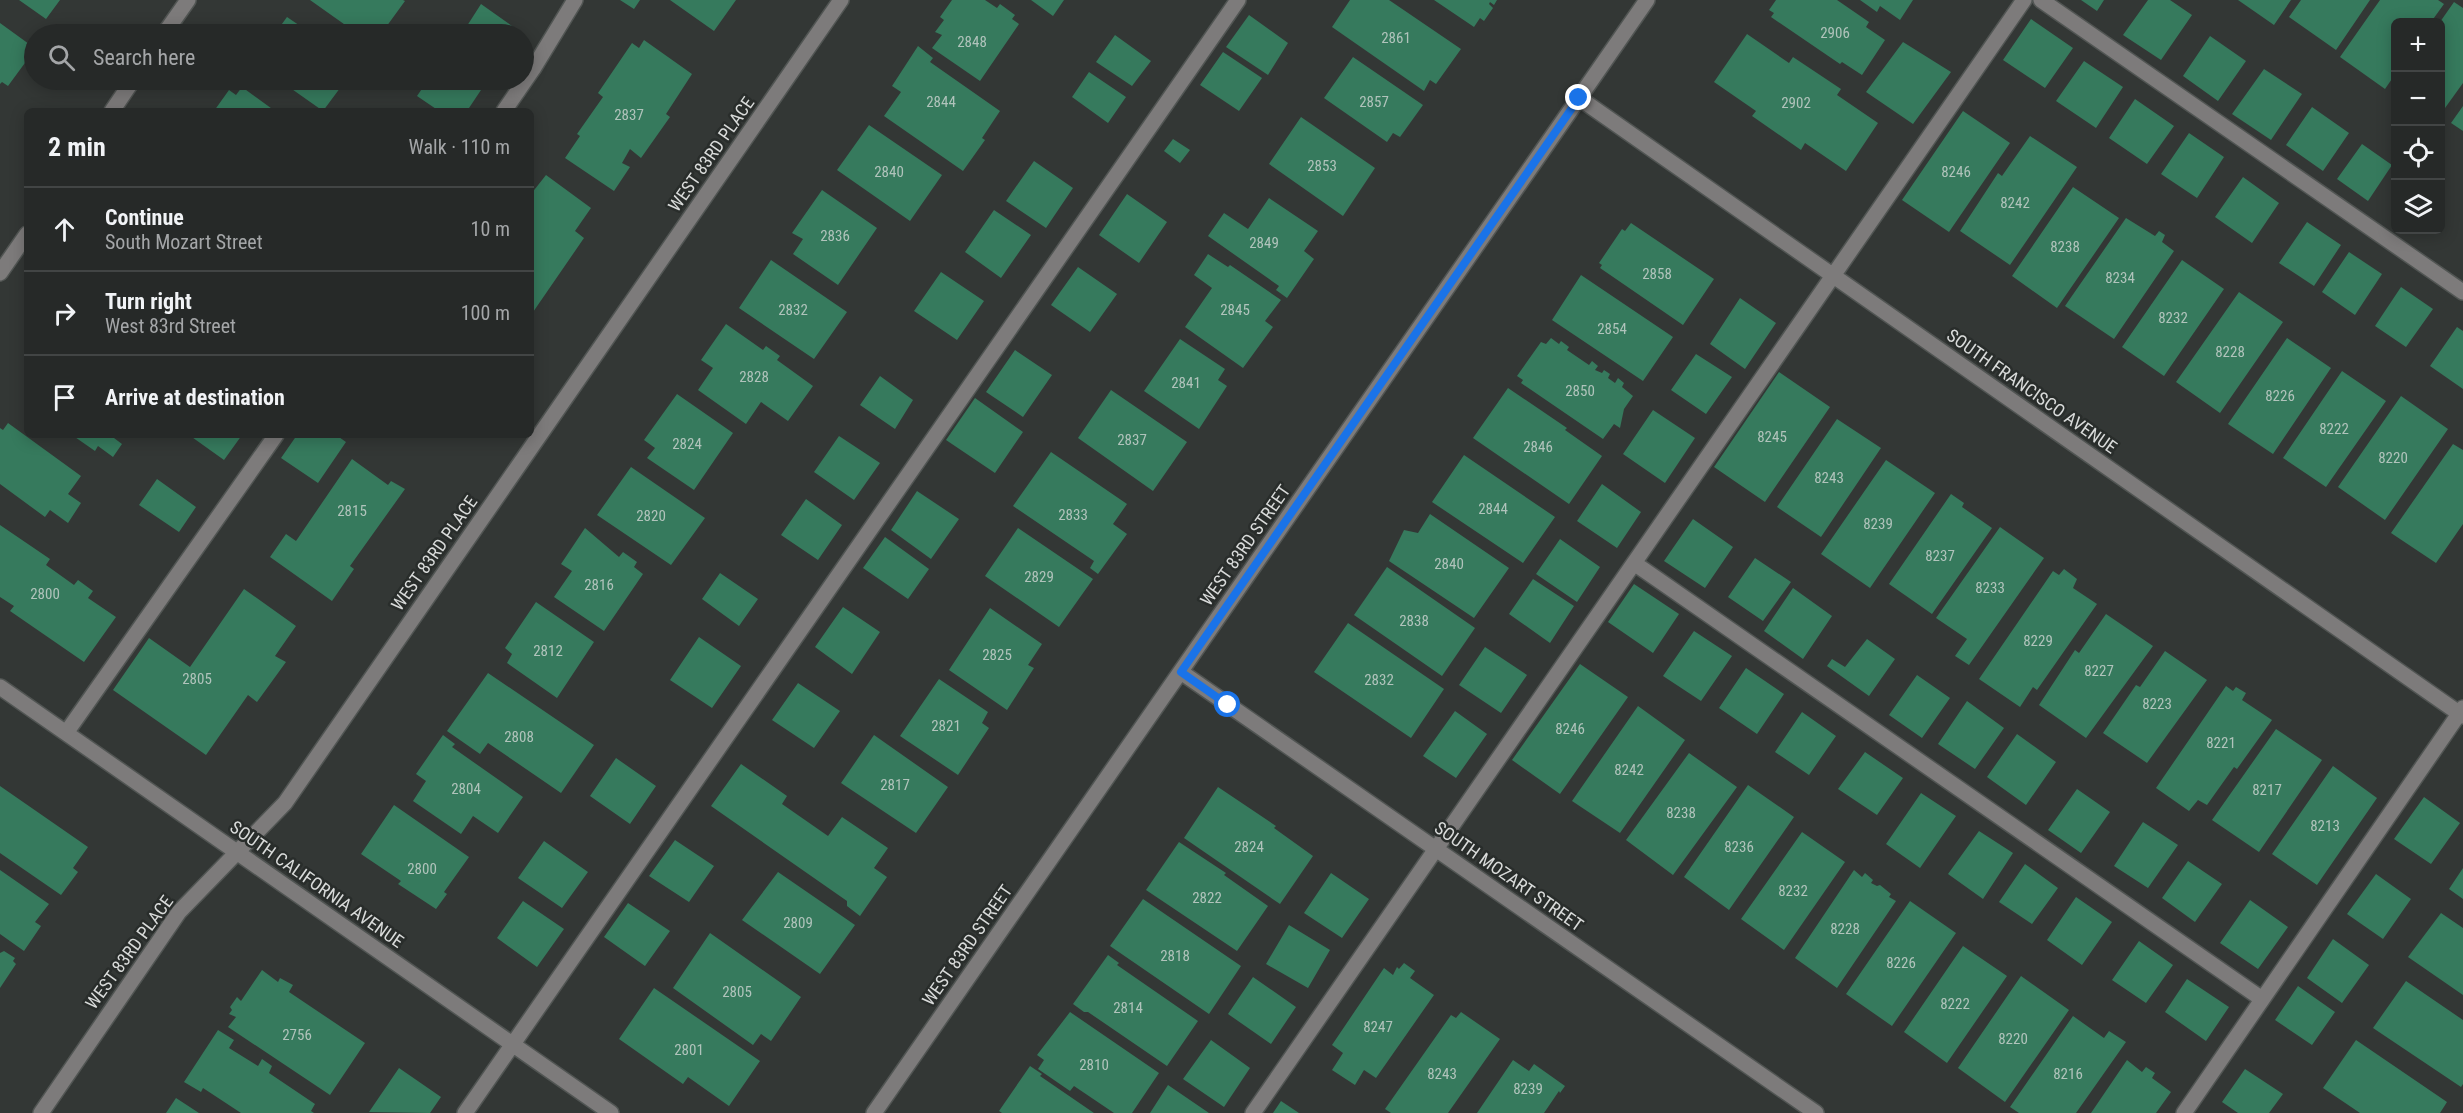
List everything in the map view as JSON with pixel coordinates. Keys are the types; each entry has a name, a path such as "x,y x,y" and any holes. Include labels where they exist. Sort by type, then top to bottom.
{"street":[{"path":"171,24 188,0"},
{"path":"534,67 574,0"},
{"name":"WEST 83RD PLACE","path":"41,1113 179,912 285,803 841,0"},
{"path":"465,1113 1238,0"},
{"name":"WEST 83RD STREET","path":"874,1113 1647,0"},
{"path":"1252,1113 2024,0"},
{"path":"2041,0 2463,292"},
{"path":"114,108 126,90"},
{"path":"506,108 518,90"},
{"name":"SOUTH FRANCISCO AVENUE","path":"1579,98 2462,713"},
{"path":"0,273 24,238"},
{"path":"66,734 274,438"},
{"path":"1634,563 2262,999"},
{"name":"SOUTH MOZART STREET","path":"1181,672 1816,1113"},
{"name":"SOUTH CALIFORNIA AVENUE","path":"0,687 611,1113"},
{"path":"2184,1113 2462,713"}],"building":[{"path":"19,0 60,0 46,19"},
{"path":"310,0 405,1 388,24 344,24"},
{"path":"620,0 640,0 634,9"},
{"path":"670,0 736,0 714,31"},
{"path":"952,0 985,0 997,8 1000,4 1015,15 1012,19 1019,24 980,81 932,48 942,35 935,32 944,20 940,17"},
{"path":"1031,0 1064,0 1053,16"},
{"path":"1350,0 1389,0 1461,49 1436,84 1430,80 1424,91 1332,27"},
{"path":"1434,0 1497,0 1494,5 1490,2 1493,8 1484,21 1480,18 1474,27"},
{"path":"1776,0 1837,0 1869,22 1866,27 1885,40 1862,75 1842,62 1840,64 1771,17 1774,13 1769,10"},
{"path":"1860,0 1913,0 1900,20 1880,6 1877,12"},
{"path":"2081,0 2104,0 2097,11"},
{"path":"2148,0 2170,0 2192,15 2161,60 2123,35"},
{"path":"2238,0 2291,0 2274,25"},
{"path":"2301,0 2370,0 2336,50 2289,17"},
{"path":"2380,0 2438,0 2444,4 2434,18 2391,18 2391,80 2385,89 2340,57"},
{"path":"2454,2 2463,8 2463,83 2445,108 2445,18 2443,18"},
{"path":"481,4 509,24 468,24"},
{"path":"1249,15 1288,43 1268,75 1226,47"},
{"path":"287,17 297,24 282,24"},
{"path":"2031,19 2073,48 2045,88 2003,60"},
{"path":"0,23 24,40 24,64 8,86 2,82 0,84"},
{"path":"1747,34 1789,63 1793,57 1841,89 1837,95 1878,123 1846,171 1805,143 1801,150 1752,116 1756,111 1714,82"},
{"path":"1115,35 1151,61 1132,86 1096,62"},
{"path":"2210,36 2246,61 2218,101 2183,76"},
{"path":"644,40 692,74 666,114 670,117 641,158 630,149 622,163 630,167 614,191 565,158 580,136 577,134 603,97 598,93 632,43 639,48"},
{"path":"1903,42 1951,72 1913,124 1866,92"},
{"path":"918,46 933,58 930,62 1000,111 982,138 985,140 963,171 884,116 901,92 892,86"},
{"path":"1223,52 1262,78 1239,111 1200,85"},
{"path":"1353,57 1423,105 1400,137 1393,133 1387,142 1324,98"},
{"path":"2084,61 2123,87 2096,128 2056,101"},
{"path":"2264,69 2302,94 2271,140 2232,114"},
{"path":"1089,72 1126,97 1108,123 1072,97"},
{"path":"229,90 236,95 240,90 246,90 271,108 216,108"},
{"path":"293,90 339,90 325,108 319,108"},
{"path":"421,90 481,90 469,108 435,108 417,96"},
{"path":"2135,99 2174,126 2147,164 2109,138"},
{"path":"2463,106 2463,131 2451,123"},
{"path":"2312,107 2349,133 2323,171 2286,145"},
{"path":"1963,111 2010,143 1949,232 1902,200"},
{"path":"1301,117 1375,168 1343,216 1269,164"},
{"path":"869,125 942,175 910,221 837,170"},
{"path":"2189,133 2224,157 2197,198 2161,174"},
{"path":"2030,136 2077,167 2010,265 1960,231 1998,173 2002,176"},
{"path":"1173,139 1190,150 1180,163 1164,151"},
{"path":"2362,144 2391,164 2368,201 2337,179"},
{"path":"1034,161 1073,188 1046,228 1006,201"},
{"path":"546,175 591,208 575,231 584,238 534,311 534,190"},
{"path":"2243,177 2279,203 2252,243 2215,217"},
{"path":"2073,187 2119,218 2057,308 2012,276"},
{"path":"822,190 877,228 838,285 793,254 803,239 792,233"},
{"path":"1127,194 1167,222 1139,263 1099,235"},
{"path":"1269,198 1318,231 1304,251 1314,259 1287,298 1276,290 1279,286 1208,236 1224,213 1248,229"},
{"path":"994,210 1031,235 1001,278 965,252"},
{"path":"2126,218 2155,236 2159,231 2165,235 2162,242 2174,251 2114,339 2065,306"},
{"path":"2307,222 2341,245 2314,286 2279,263"},
{"path":"1631,223 1714,279 1683,325 1600,268 1602,265 1599,263 1622,229 1625,231"},
{"path":"2349,252 2382,274 2355,315 2322,292"},
{"path":"1208,254 1228,267 1230,265 1281,300 1265,321 1273,327 1243,368 1185,327 1212,288 1194,275"},
{"path":"771,260 847,312 814,359 739,308"},
{"path":"2182,260 2224,289 2164,376 2122,347"},
{"path":"1078,267 1117,294 1090,332 1051,305"},
{"path":"941,272 984,301 957,340 914,311"},
{"path":"1581,275 1673,337 1643,381 1552,320"},
{"path":"2401,287 2433,309 2406,347 2375,326"},
{"path":"2239,292 2283,322 2220,413 2176,382"},
{"path":"1740,298 1776,323 1745,369 1710,344"},
{"path":"726,324 763,350 766,346 780,356 777,360 813,386 788,421 761,402 746,424 698,390 713,368 701,360"},
{"path":"2457,327 2463,331 2463,389 2430,366"},
{"path":"1551,338 1559,344 1561,341 1569,347 1567,350 1589,365 1592,361 1598,366 1595,370 1602,373 1604,370 1610,374 1608,378 1615,383 1618,378 1624,383 1622,387 1633,396 1624,409 1620,428 1614,424 1603,439 1521,383 1523,380 1517,376 1541,342 1546,344"},
{"path":"2287,338 2331,368 2273,454 2228,424"},
{"path":"1180,339 1225,369 1218,380 1227,386 1199,429 1144,391"},
{"path":"1015,350 1052,375 1023,417 986,392"},
{"path":"1696,354 1732,377 1706,414 1671,390"},
{"path":"2342,371 2386,401 2326,487 2283,458"},
{"path":"1779,372 1830,407 1765,502 1714,467"},
{"path":"880,376 913,400 895,429 860,405"},
{"path":"1508,388 1567,428 1565,430 1602,456 1569,504 1473,438"},
{"path":"1111,390 1187,442 1153,491 1078,438"},
{"path":"677,394 733,433 694,490 647,458 655,448 644,440"},
{"path":"2401,396 2448,429 2385,520 2338,487"},
{"path":"975,398 1023,432 995,473 946,440"},
{"path":"1653,410 1695,438 1665,483 1623,454"},
{"path":"1837,419 1881,448 1821,537 1777,507"},
{"path":"8,423 24,435 24,438 29,438 81,476 68,494 81,503 68,523 50,510 45,517 0,484 0,428 3,430"},
{"path":"839,436 880,463 854,500 814,472"},
{"path":"76,438 114,438 122,444 113,457 98,446 95,451"},
{"path":"193,438 240,438 224,460"},
{"path":"295,438 340,438 346,442 318,483 281,458"},
{"path":"2453,444 2463,450 2463,524 2436,563 2391,533"},
{"path":"1051,452 1127,504 1113,524 1127,534 1098,574 1090,568 1094,561 1013,506"},
{"path":"1464,455 1555,517 1523,563 1432,502"},
{"path":"352,459 388,485 391,481 405,489 350,566 354,569 332,601 270,557 286,534 296,541"},
{"path":"1886,460 1935,493 1870,588 1821,554"},
{"path":"631,467 705,518 671,565 597,515"},
{"path":"157,479 196,507 179,532 139,505"},
{"path":"1602,484 1641,512 1617,548 1577,521"},
{"path":"917,491 959,519 931,559 891,530"},
{"path":"1951,494 1964,503 1962,507 1992,528 1932,614 1889,584"},
{"path":"806,499 842,525 818,560 781,535"},
{"path":"1430,514 1509,568 1474,618 1389,561 1404,530 1418,533"},
{"path":"1693,519 1733,547 1705,588 1664,561"},
{"path":"0,525 50,559 46,565 74,585 78,580 93,591 88,598 116,617 84,662 10,611 14,606 0,597"},
{"path":"2000,527 2044,558 1969,665 1955,656 1967,639 1936,618"},
{"path":"585,528 619,557 623,552 637,562 634,567 643,574 604,631 554,597 572,571 561,564"},
{"path":"1018,528 1093,579 1059,627 985,576"},
{"path":"885,537 929,569 908,599 863,568"},
{"path":"1560,539 1600,567 1577,602 1536,574"},
{"path":"1755,558 1791,582 1763,621 1728,597"},
{"path":"1387,567 1475,628 1442,676 1354,615"},
{"path":"2064,569 2077,579 2073,588 2097,604 2037,690 2033,687 2020,707 1979,679 2053,571 2059,575"},
{"path":"720,573 758,599 739,626 702,599"},
{"path":"1533,579 1574,606 1550,643 1509,614"},
{"path":"1634,584 1679,614 1653,653 1608,622"},
{"path":"1793,588 1832,616 1803,659 1764,631"},
{"path":"244,589 296,626 275,656 286,662 257,702 248,695 206,755 113,690 149,638 190,667"},
{"path":"536,602 594,642 557,698 507,663 512,654 505,648"},
{"path":"843,607 880,632 852,674 815,647"},
{"path":"990,608 1042,644 1028,665 1034,668 1007,710 949,670"},
{"path":"2106,614 2153,646 2086,738 2039,705 2075,650 2079,653"},
{"path":"1348,623 1444,689 1411,738 1314,672"},
{"path":"1694,631 1732,656 1701,701 1663,676"},
{"path":"699,637 741,666 712,708 670,680"},
{"path":"1867,639 1895,659 1869,696 1827,666 1832,659 1845,667"},
{"path":"1485,647 1527,675 1501,713 1459,685"},
{"path":"2165,651 2207,680 2147,763 2103,733 2136,685 2140,687"},
{"path":"1580,664 1628,697 1560,794 1512,760"},
{"path":"1746,668 1784,694 1757,734 1719,708"},
{"path":"488,673 594,745 561,793 488,743 480,754 447,731"},
{"path":"1917,675 1950,698 1922,738 1889,715"},
{"path":"939,679 988,712 982,723 989,728 958,775 900,736"},
{"path":"798,683 840,711 814,748 772,720"},
{"path":"2226,686 2233,691 2236,687 2246,693 2242,700 2272,720 2237,769 2234,767 2207,805 2198,800 2189,811 2156,788"},
{"path":"1967,701 2004,728 1975,769 1938,744"},
{"path":"1638,706 1685,740 1620,833 1572,801"},
{"path":"1455,711 1487,734 1456,778 1423,756"},
{"path":"1802,712 1836,736 1809,775 1775,752"},
{"path":"2276,729 2322,760 2259,852 2212,820"},
{"path":"2017,734 2056,762 2026,805 1987,777"},
{"path":"443,735 455,744 452,747 523,797 498,833 473,816 461,834 413,801 426,781 416,774"},
{"path":"874,735 948,787 916,833 841,783"},
{"path":"1865,752 1903,778 1877,815 1838,789"},
{"path":"1689,753 1737,787 1673,875 1626,840"},
{"path":"616,758 656,786 630,824 590,796"},
{"path":"741,764 787,796 782,804 828,836 842,817 888,848 874,868 887,877 860,916 847,906 847,901 711,806"},
{"path":"2333,766 2377,798 2317,885 2272,854"},
{"path":"1748,785 1794,817 1729,910 1684,877"},
{"path":"0,786 88,847 73,868 78,872 61,895 0,853"},
{"path":"1218,787 1276,826 1274,828 1313,856 1280,904 1184,838"},
{"path":"2077,789 2110,812 2081,853 2048,830"},
{"path":"1921,793 1956,816 1920,868 1886,844"},
{"path":"2424,797 2460,823 2431,864 2394,839"},
{"path":"394,805 469,857 444,892 447,894 436,909 398,884 401,881 361,854"},
{"path":"2143,822 2178,845 2148,888 2114,866"},
{"path":"1979,831 2013,853 1983,899 1948,874"},
{"path":"1802,832 1845,862 1784,950 1741,919"},
{"path":"675,840 714,866 689,902 649,876"},
{"path":"544,841 588,872 562,908 518,878"},
{"path":"1179,842 1226,873 1224,875 1268,906 1237,951 1146,890"},
{"path":"2188,861 2222,884 2195,922 2162,898"},
{"path":"2025,864 2058,888 2032,924 1999,902"},
{"path":"2463,868 2463,899 2449,889"},
{"path":"0,870 49,904 35,922 41,926 24,951 0,934"},
{"path":"1854,870 1862,877 1865,873 1873,880 1871,883 1880,885 1891,894 1889,897 1896,901 1837,988 1795,958"},
{"path":"778,872 855,925 820,974 742,920"},
{"path":"1331,873 1369,899 1342,938 1304,913"},
{"path":"2376,874 2411,899 2383,939 2347,914"},
{"path":"2076,897 2112,922 2082,965 2047,940"},
{"path":"1143,899 1241,966 1209,1014 1110,946"},
{"path":"2250,900 2288,927 2258,969 2220,943"},
{"path":"523,901 564,929 537,967 497,938"},
{"path":"1910,901 1956,933 1892,1026 1846,994"},
{"path":"628,903 670,931 645,966 604,937"},
{"path":"2441,913 2463,928 2463,995 2408,957"},
{"path":"1289,925 1330,950 1308,988 1266,964"},
{"path":"710,933 801,997 771,1041 761,1034 753,1045 673,988"},
{"path":"2333,939 2369,965 2342,1003 2307,978"},
{"path":"2139,941 2173,965 2146,1003 2112,980"},
{"path":"1963,946 2007,976 1947,1063 1904,1032"},
{"path":"4,951 15,958 13,961 16,964 0,988 0,953"},
{"path":"1108,955 1119,963 1117,965 1198,1021 1167,1066 1073,1004"},
{"path":"1404,963 1415,971 1410,978 1434,995 1376,1078 1364,1070 1355,1085 1332,1070 1343,1053 1332,1045 1384,968 1393,975 1397,967 1399,969"},
{"path":"262,970 278,982 280,978 293,985 289,992 365,1043 330,1095 228,1027 236,1017 229,1014 232,1010 230,1007 237,997 241,1001"},
{"path":"2021,976 2069,1010 2005,1102 1958,1068"},
{"path":"1253,977 1296,1007 1271,1044 1228,1014"},
{"path":"2187,979 2229,1007 2206,1041 2165,1012"},
{"path":"2406,981 2463,1020 2463,1084 2461,1087 2373,1028"},
{"path":"2298,986 2335,1012 2312,1045 2275,1020"},
{"path":"654,988 760,1061 729,1106 688,1077 683,1084 619,1039"},
{"path":"1070,1012 1159,1073 1132,1113 1114,1113 1074,1086 1070,1091 1038,1069 1044,1060 1037,1055"},
{"path":"1461,1012 1500,1039 1448,1113 1391,1113 1385,1109 1451,1015 1456,1018"},
{"path":"2073,1016 2104,1038 2109,1031 2126,1042 2076,1113 2019,1113 2010,1107"},
{"path":"218,1030 234,1040 229,1048 258,1066 262,1059 272,1066 269,1073 315,1104 311,1111 314,1113 241,1113 203,1088 201,1092 184,1082"},
{"path":"1211,1040 1250,1068 1224,1107 1183,1079"},
{"path":"2356,1040 2447,1102 2440,1113 2360,1113 2323,1088"},
{"path":"1513,1060 1529,1071 1534,1064 1565,1086 1544,1113 1477,1113"},
{"path":"2127,1060 2142,1072 2146,1067 2155,1073 2152,1078 2171,1092 2156,1113 2091,1113"},
{"path":"1030,1066 1042,1074 1040,1076 1094,1113 1002,1113 999,1111"},
{"path":"399,1068 441,1097 430,1113 369,1112"},
{"path":"2245,1069 2283,1094 2269,1113 2238,1113 2222,1102"},
{"path":"1168,1085 1209,1113 1150,1113"},
{"path":"176,1098 199,1113 166,1113"},
{"path":"1281,1101 1299,1113 1273,1113"}],"route":[{"path":"1228,705 1181,672 1579,98"}]}
